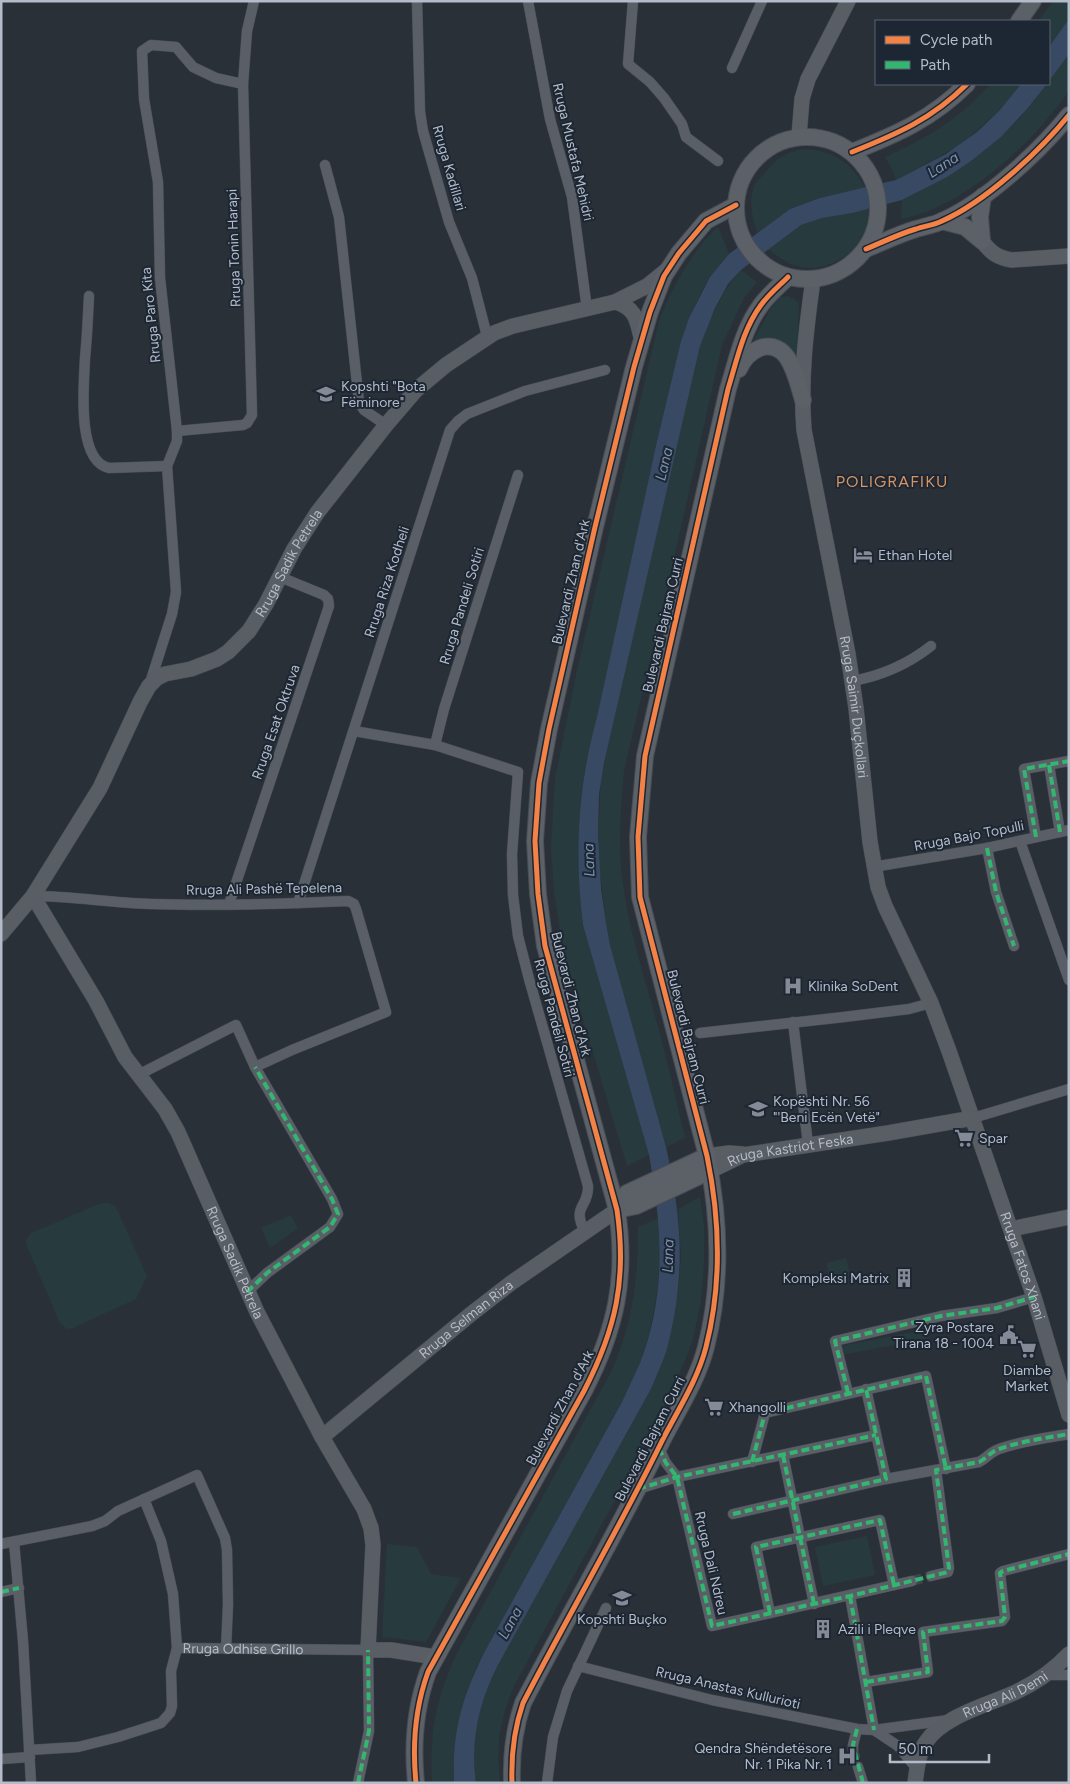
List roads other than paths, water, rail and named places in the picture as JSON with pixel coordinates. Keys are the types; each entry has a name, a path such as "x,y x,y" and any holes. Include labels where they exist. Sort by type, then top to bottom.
{"main road":[{"path":"800,136 802,98 808,78 848,1"},
{"path":"1020,20 1033,1"},
{"path":"852,152 913,126 949,102 966,85"},
{"path":"866,249 877,223 878,197 869,172 862,161 852,152 836,142 800,136 774,144 755,158 745,172 739,188 736,205 739,228 743,238 754,256 770,269 788,277 813,280 838,273 866,249 915,229 942,221 984,196 1053,134 1069,115"},
{"path":"982,241 980,217 984,196"},
{"name":"Bulevardi Zhan d'Ark","path":"416,1783 415,1723 422,1687 435,1657 599,1361 610,1332 616,1306 621,1255 617,1210 545,946 538,894 535,841 539,783 549,729 595,526 642,341 656,296 668,269 678,253 706,221 736,205"},
{"path":"942,221 965,227 996,256 1003,259 1069,256"},
{"name":"Rruga Sadik Petrela","path":"1,934 33,896 100,788 136,709 149,686 157,678 165,674 206,664 228,652 244,637 258,619 294,549 317,512 386,425 425,383 446,365 487,336 513,326 615,302 646,286 668,269"},
{"name":"Bulevardi Bajram Curri","path":"512,1783 513,1740 523,1703 638,1489 695,1375 705,1349 712,1318 718,1254 715,1197 709,1163 640,897 638,837 645,756 728,389 746,332 753,318 761,304 788,277"},
{"name":"Rruga Saimir Duçkollari","path":"813,280 808,313 803,419 852,681 873,867 885,906 931,1003 973,1118"},
{"path":"615,302 628,306 634,314 642,341"},
{"path":"728,389 742,362 748,355 768,347 780,351 786,356 803,400"},
{"name":"Rruga Sadik Petrela","path":"33,896 96,1001 125,1057 165,1110 178,1132 247,1292 322,1437 364,1509 371,1528 373,1545 368,1650"},
{"name":"Rruga Kastriot Feska","path":"617,1210 635,1198 709,1163 743,1155 973,1118"},
{"name":"Rruga Fatos Xhani","path":"973,1118 1034,1297 1069,1415"},
{"name":"Rruga Selman Riza","path":"322,1437 511,1283 617,1210"},
{"path":"1011,1229 1069,1216"},
{"name":"Rruga Odhise Grillo","path":"368,1650 391,1650 435,1657"},
{"name":"Rruga Ali Demi","path":"916,1776 924,1744 939,1727 1017,1691 1045,1675 1069,1654"}],"street":[{"name":"Rruga Tonin Harapi","path":"177,432 243,425 247,423 252,415 243,84 247,31 254,1"},
{"name":"Rruga Kadillari","path":"417,1 420,112 423,130 449,222 472,278 487,336"},
{"name":"Rruga Mustafa Mehidri","path":"528,1 550,118 572,197 587,309"},
{"path":"633,1 628,64 636,69 664,98 682,124 686,137 718,161"},
{"path":"732,68 762,1"},
{"name":"Rruga Paro Kita","path":"149,686 172,614 176,592 168,466 177,441 177,432 160,278 158,182 144,99 142,51 151,45 176,47 193,67 216,78 243,84"},
{"path":"326,165 339,217 359,402 364,410 386,425"},
{"path":"89,296 83,407 86,434 91,451 99,463 109,468 168,466"},
{"name":"Rruga Riza Kodheli","path":"298,903 450,430 467,414 525,392 605,370"},
{"name":"Rruga Pandeli Sotiri","path":"435,745 444,709 518,475"},
{"name":"Rruga Esat Oktruva","path":"229,904 329,606 328,599 324,595 280,577"},
{"path":"852,681 874,676 914,659 931,646"},
{"name":"Rruga Pandeli Sotiri","path":"354,731 435,745 518,772 512,854 516,920 528,979 588,1186 587,1195 578,1215 585,1232"},
{"path":"1036,837 1024,769 1069,760"},
{"path":"1049,765 1065,831"},
{"name":"Rruga Bajo Topulli","path":"873,867 987,848 1065,831"},
{"path":"1020,841 1069,980"},
{"path":"987,848 996,892 1014,946"},
{"name":"Rruga Ali Pashë Tepelena","path":"33,896 150,904 348,901 354,904 386,1012 255,1067"},
{"path":"700,1032 909,1009 931,1003"},
{"path":"792,1022 808,1144"},
{"path":"138,1075 236,1025 255,1067 332,1199 338,1214 330,1227 267,1273 247,1292"},
{"path":"973,1118 1069,1089"},
{"path":"848,1393 835,1341 941,1316 997,1308 1034,1297"},
{"path":"752,1462 765,1413 926,1376 941,1470 949,1568 948,1572 931,1576"},
{"path":"866,1389 886,1479"},
{"path":"733,1514 886,1479 979,1462 986,1459 990,1453 1004,1447 1069,1434"},
{"path":"638,1489 677,1477 876,1435"},
{"name":"Rruga Dali Ndreu","path":"659,1448 666,1463 677,1477 712,1626 850,1596 912,1580"},
{"path":"783,1455 814,1604"},
{"path":"1,1544 92,1526 105,1521 118,1511 197,1475 225,1538 228,1564 226,1649"},
{"path":"144,1499 161,1541 171,1580 177,1648"},
{"path":"770,1613 756,1548 800,1538 880,1520 894,1585"},
{"path":"14,1542 19,1588 31,1783"},
{"path":"866,1682 928,1672 923,1632 1002,1622 1005,1616 1000,1573 1069,1554"},
{"path":"1,1592 19,1588"},
{"path":"850,1596 874,1730 898,1746 916,1776"},
{"path":"547,1783 553,1737 567,1691 606,1608"},
{"name":"Rruga Odhise Grillo","path":"1,1759 98,1743 161,1723 166,1719 172,1706 171,1672 177,1648 368,1650"},
{"path":"358,1783 369,1731 368,1650"},
{"name":"Rruga Anastas Kullurioti","path":"578,1666 712,1700 858,1729 874,1730 953,1719"},
{"path":"1045,1675 1069,1675"},
{"path":"853,1748 858,1729"},
{"path":"858,1767 863,1783"}],"water":[{"path":"1069,19 1069,54 1050,80 1050,46"},
{"name":"Lana","path":"1020,85 1046,85 1001,137 947,177 902,200 852,213 822,218 801,225 741,270 728,284 715,308 700,346 604,763 599,794 598,836 601,889 610,945 666,1147 677,1211 680,1252 674,1317 666,1353 651,1389 491,1679 481,1708 475,1737 474,1767 476,1783 454,1783 457,1731 470,1684 485,1651 622,1402 640,1363 655,1311 660,1260 659,1234 649,1155 583,925 578,846 582,794 591,743 657,441 681,341 689,318 710,277 729,254 790,209 820,198 896,180 946,154 977,132 999,111"}],"tunnel":[{"path":"912,1581 931,1576"},
{"path":"853,1749 858,1767"}],"place":[{"name":"Kopshti \"Bota Fëminore\"","path":"326,394"},
{"name":"Ethan Hotel","path":"863,555"},
{"name":"Klinika SoDent","path":"793,986"},
{"name":"Kopështi Nr. 56 \"'Beni Ecën Vetë\"","path":"758,1109"},
{"name":"Spar","path":"964,1138"},
{"name":"Kompleksi Matrix","path":"904,1278"},
{"name":"Zyra Postare Tirana 18 - 1004","path":"1009,1335"},
{"name":"Diambe Market","path":"1027,1349"},
{"name":"Xhangolli","path":"714,1407"},
{"name":"Kopshti Buçko","path":"622,1598"},
{"name":"Azili i Pleqve","path":"823,1629"},
{"name":"Qendra Shëndetësore Nr. 1 Pika Nr. 1","path":"847,1756"}],"district":[{"name":"POLIGRAFIKU","path":"892,481"}]}
